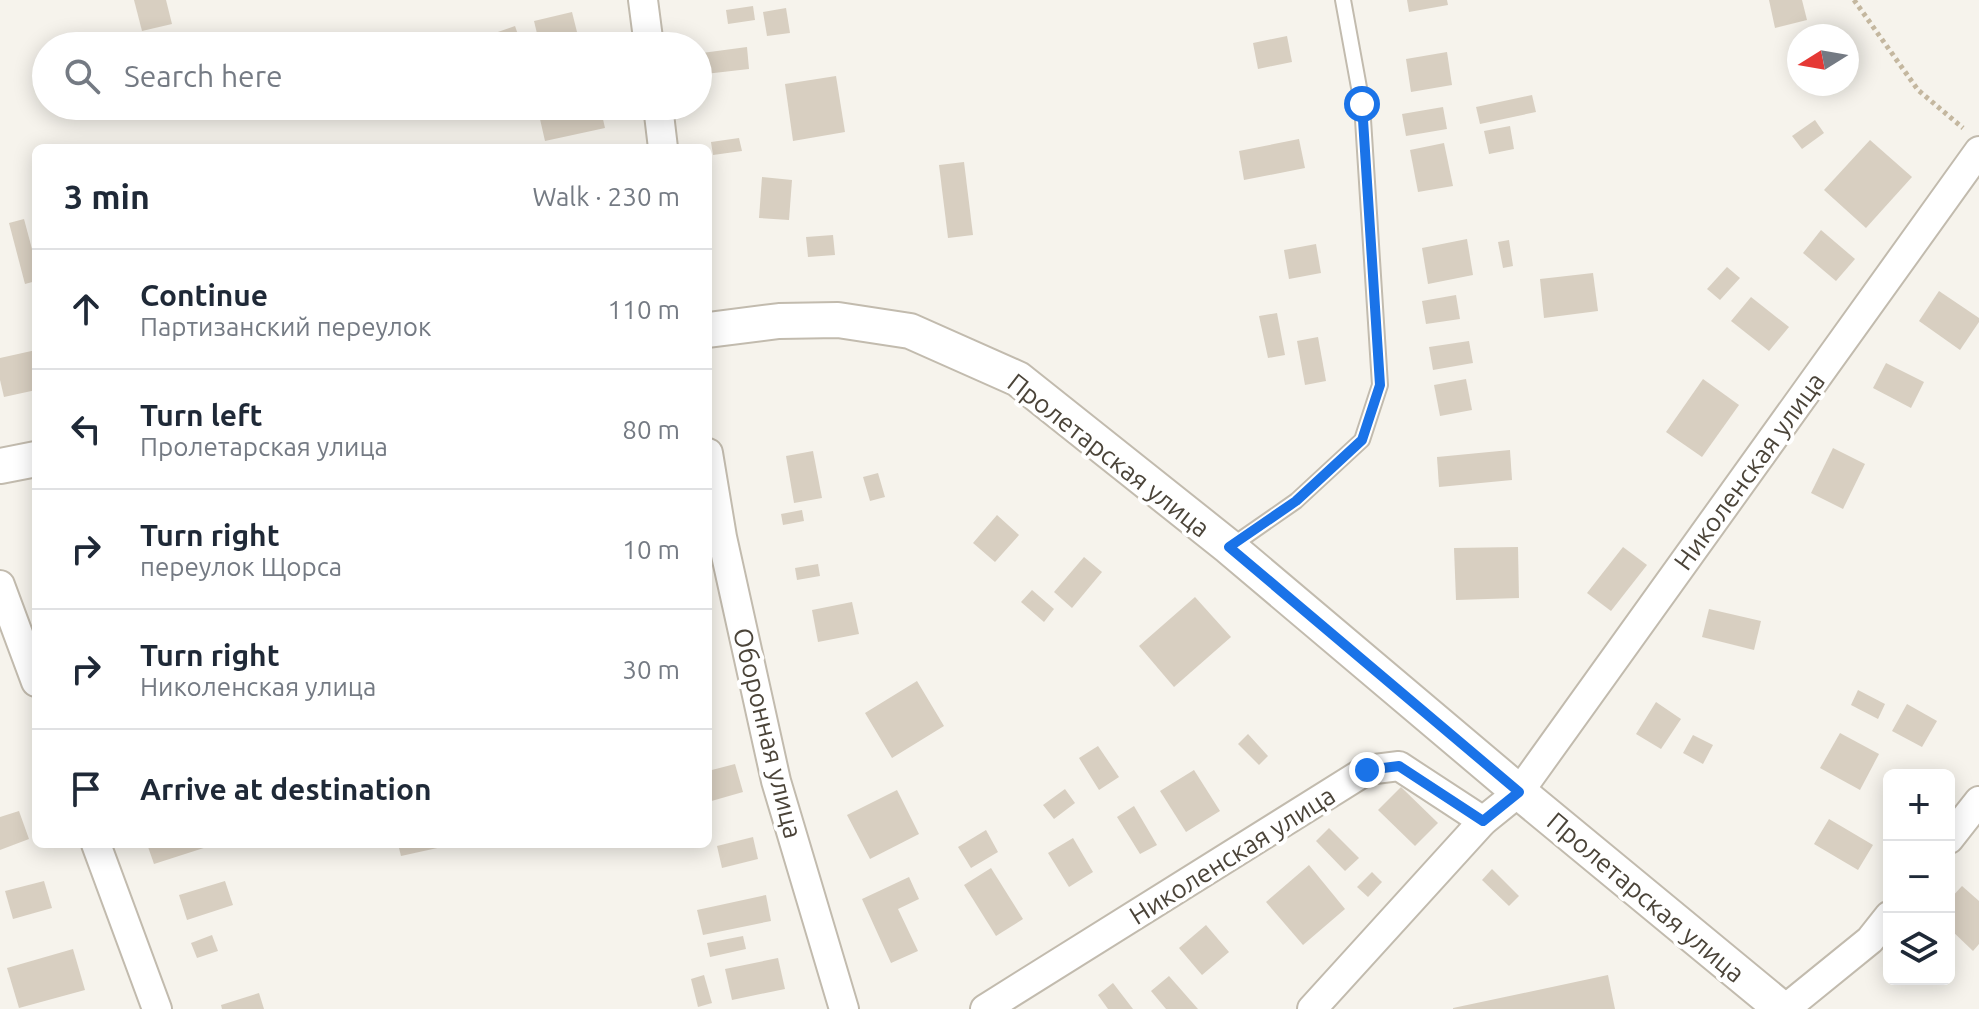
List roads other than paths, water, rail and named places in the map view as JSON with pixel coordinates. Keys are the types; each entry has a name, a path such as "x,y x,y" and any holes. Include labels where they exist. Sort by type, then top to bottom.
{"street":[{"path":"643,0 647,32"},
{"path":"660,120 663,144"},
{"name":"Николенская улица","path":"1312,1009 1483,821 1519,792 1973,141"},
{"name":"Пролетарская улица","path":"712,329 779,321 838,320 910,331 1018,379 1229,547 1519,792 1783,1009"},
{"path":"0,466 32,460"},
{"name":"Оборонная улица","path":"712,477 722,537 776,781 844,1009"},
{"path":"0,585 32,671"},
{"name":"Николенская улица","path":"985,1009 1367,770 1399,766 1483,821"},
{"path":"1955,831 1979,801"},
{"path":"97,848 157,1009"},
{"path":"1783,1009 1870,940 1883,924"}],"lane":[{"path":"1229,547 1296,501 1362,440 1380,385 1362,104 1343,0"}]}
